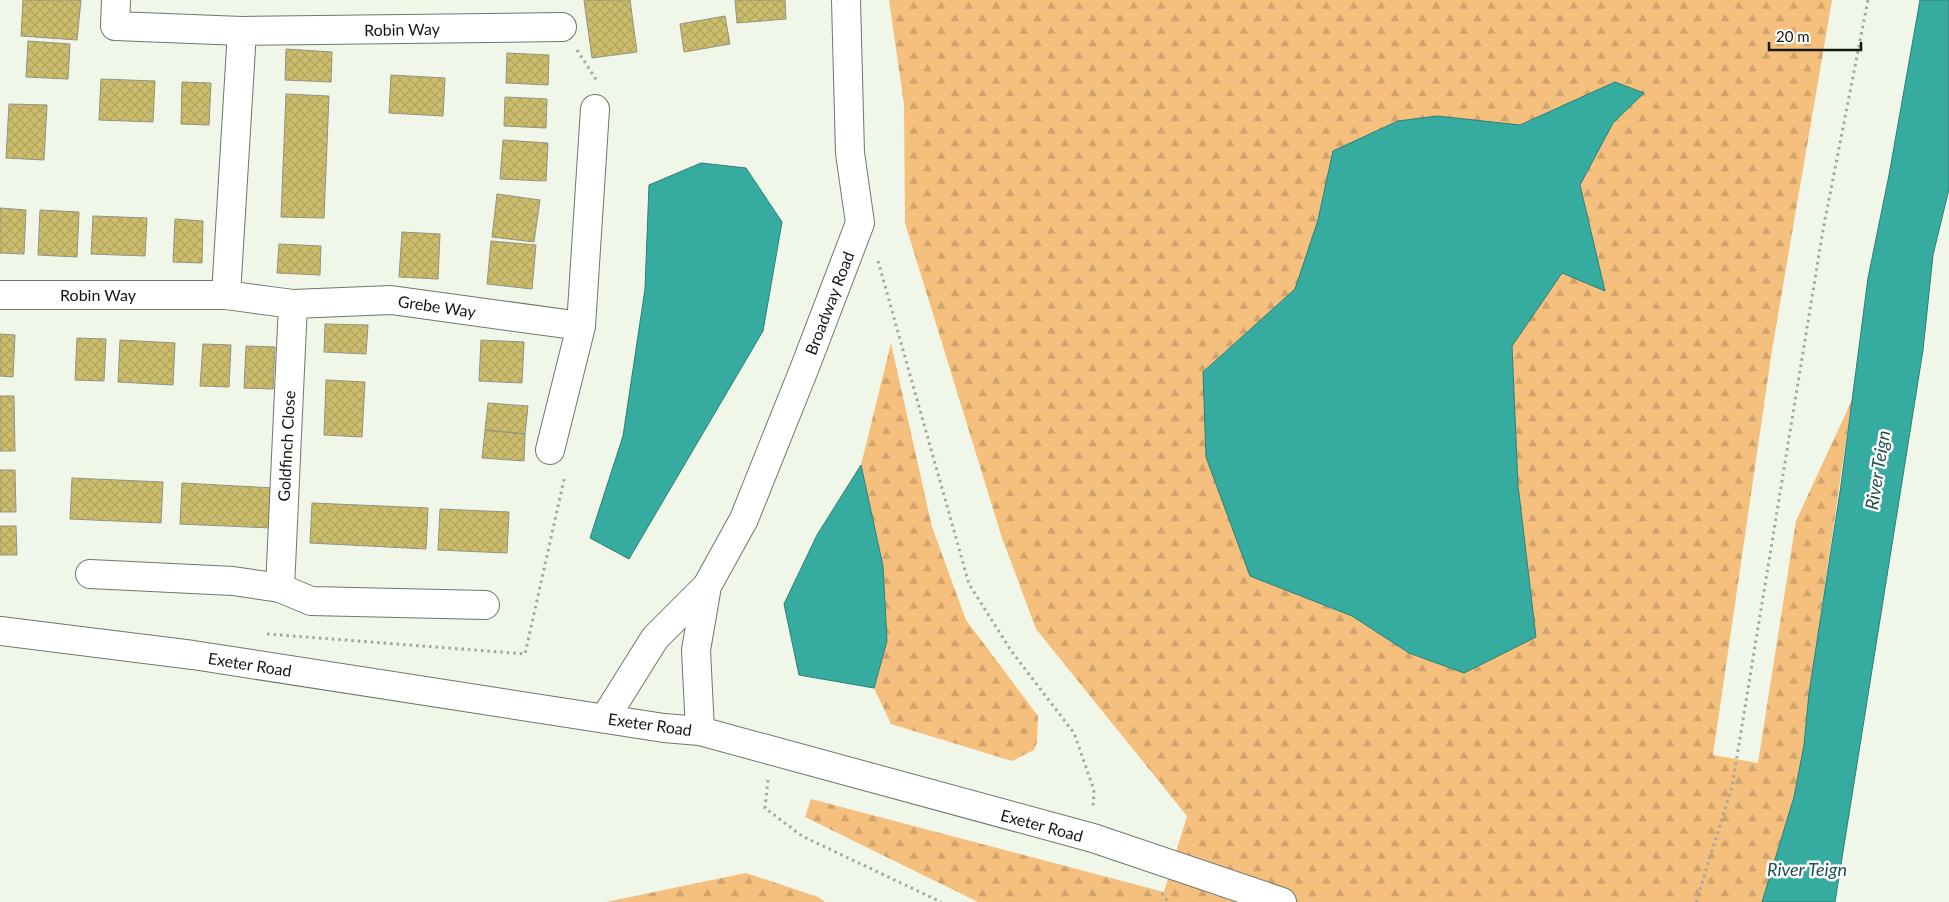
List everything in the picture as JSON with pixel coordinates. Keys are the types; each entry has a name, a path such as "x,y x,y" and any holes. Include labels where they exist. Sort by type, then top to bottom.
{"street":[{"name":"Robin Way","path":"116,0 115,26 242,31 562,27"},
{"name":"Broadway Road","path":"605,718 655,638 707,586 744,519 860,223 850,153 846,0"},
{"path":"226,295 242,31"},
{"path":"550,450 581,326 595,109"},
{"name":"Robin Way","path":"0,295 226,295 293,304"},
{"name":"Grebe Way","path":"293,304 391,300 581,326"},
{"name":"Goldfinch Close","path":"280,588 293,304"},
{"path":"90,574 232,581 280,588 310,601 485,605"},
{"name":"Broadway Road","path":"700,731 696,650 707,586"},
{"name":"Exeter Road","path":"0,631 193,655 664,728 700,731 1093,838 1282,902"}],"path":[{"path":"1696,902 1732,786 1823,230 1868,0"},
{"path":"860,223 880,264 969,584 1012,652 1074,733 1094,790 1093,838"},
{"path":"261,634 525,654"},
{"path":"772,752 765,808 802,836 941,902"}],"green space":[{"path":"889,0 1832,0 1772,350 1713,755 1758,763 1796,521 1852,400 1809,693 1804,745 1794,797 1762,902 978,902 805,817 811,799 1164,892 1187,816 1036,629 1002,538 905,223 904,104","holes":["1615,82 1643,94 1613,123 1580,185 1605,290 1562,273 1512,345 1518,485 1536,637 1409,653 1352,616 1250,576 1203,372 1295,289 1318,220 1334,151 1437,116 1520,125"]},
{"path":"891,343 932,527 966,620 1038,716 1037,742 1034,750 1012,761 891,724 874,688 887,641 883,566 861,465"},
{"path":"746,873 818,897 825,902 606,902"}],"water":[{"name":"River Teign","path":"1920,0 1949,0 1949,189 1933,255 1923,350 1835,902 1762,902 1794,797 1804,745 1809,693 1841,485 1868,278 1889,175"},
{"path":"1615,82 1644,93 1613,123 1580,185 1605,291 1562,273 1512,346 1518,485 1536,637 1464,673 1409,653 1352,616 1250,576 1206,457 1203,372 1295,289 1318,220 1333,151 1398,121 1437,116 1520,125"},
{"path":"701,163 746,168 782,222 763,331 629,559 590,538 623,436 645,289 649,185"},
{"path":"861,465 883,566 887,641 874,688 799,675 784,604 817,535"}],"building":[{"path":"23,0 81,0 77,40 21,36"},
{"path":"584,0 630,0 637,52 592,58"},
{"path":"735,0 785,0 786,19 737,23"},
{"path":"725,16 730,44 684,52 680,24"},
{"path":"28,41 70,44 68,79 26,77"},
{"path":"286,49 332,52 331,82 285,80"},
{"path":"507,53 549,55 548,85 506,83"},
{"path":"391,75 445,78 443,116 389,113"},
{"path":"101,79 155,81 153,122 99,120"},
{"path":"182,82 211,83 209,125 181,124"},
{"path":"286,94 329,96 324,218 281,217"},
{"path":"505,97 547,99 546,128 504,126"},
{"path":"9,104 47,105 44,160 6,158"},
{"path":"503,140 548,143 546,181 500,179"},
{"path":"497,194 540,200 534,242 492,237"},
{"path":"0,208 26,210 24,254 0,253"},
{"path":"40,210 79,212 77,257 38,255"},
{"path":"93,216 147,218 145,256 91,254"},
{"path":"175,219 203,221 202,263 173,262"},
{"path":"402,232 440,234 438,279 399,277"},
{"path":"491,241 536,245 532,289 487,284"},
{"path":"279,244 321,246 320,275 277,273"},
{"path":"325,324 368,325 366,354 324,352"},
{"path":"0,334 15,335 13,377 0,376"},
{"path":"77,338 106,339 104,381 75,380"},
{"path":"120,340 175,343 173,385 118,382"},
{"path":"481,340 524,342 522,383 479,381"},
{"path":"203,344 231,345 229,387 200,386"},
{"path":"246,346 275,347 273,389 244,388"},
{"path":"326,380 365,382 362,437 324,435"},
{"path":"0,396 14,396 15,451 0,451"},
{"path":"488,403 528,406 525,434 485,430"},
{"path":"485,430 525,434 524,461 482,458"},
{"path":"0,470 15,470 16,512 0,512"},
{"path":"72,478 163,482 161,523 70,519"},
{"path":"182,483 274,488 271,528 180,524"},
{"path":"312,503 428,508 426,549 310,543"},
{"path":"440,509 509,512 507,553 438,550"},
{"path":"0,526 16,526 17,555 0,555"}]}
